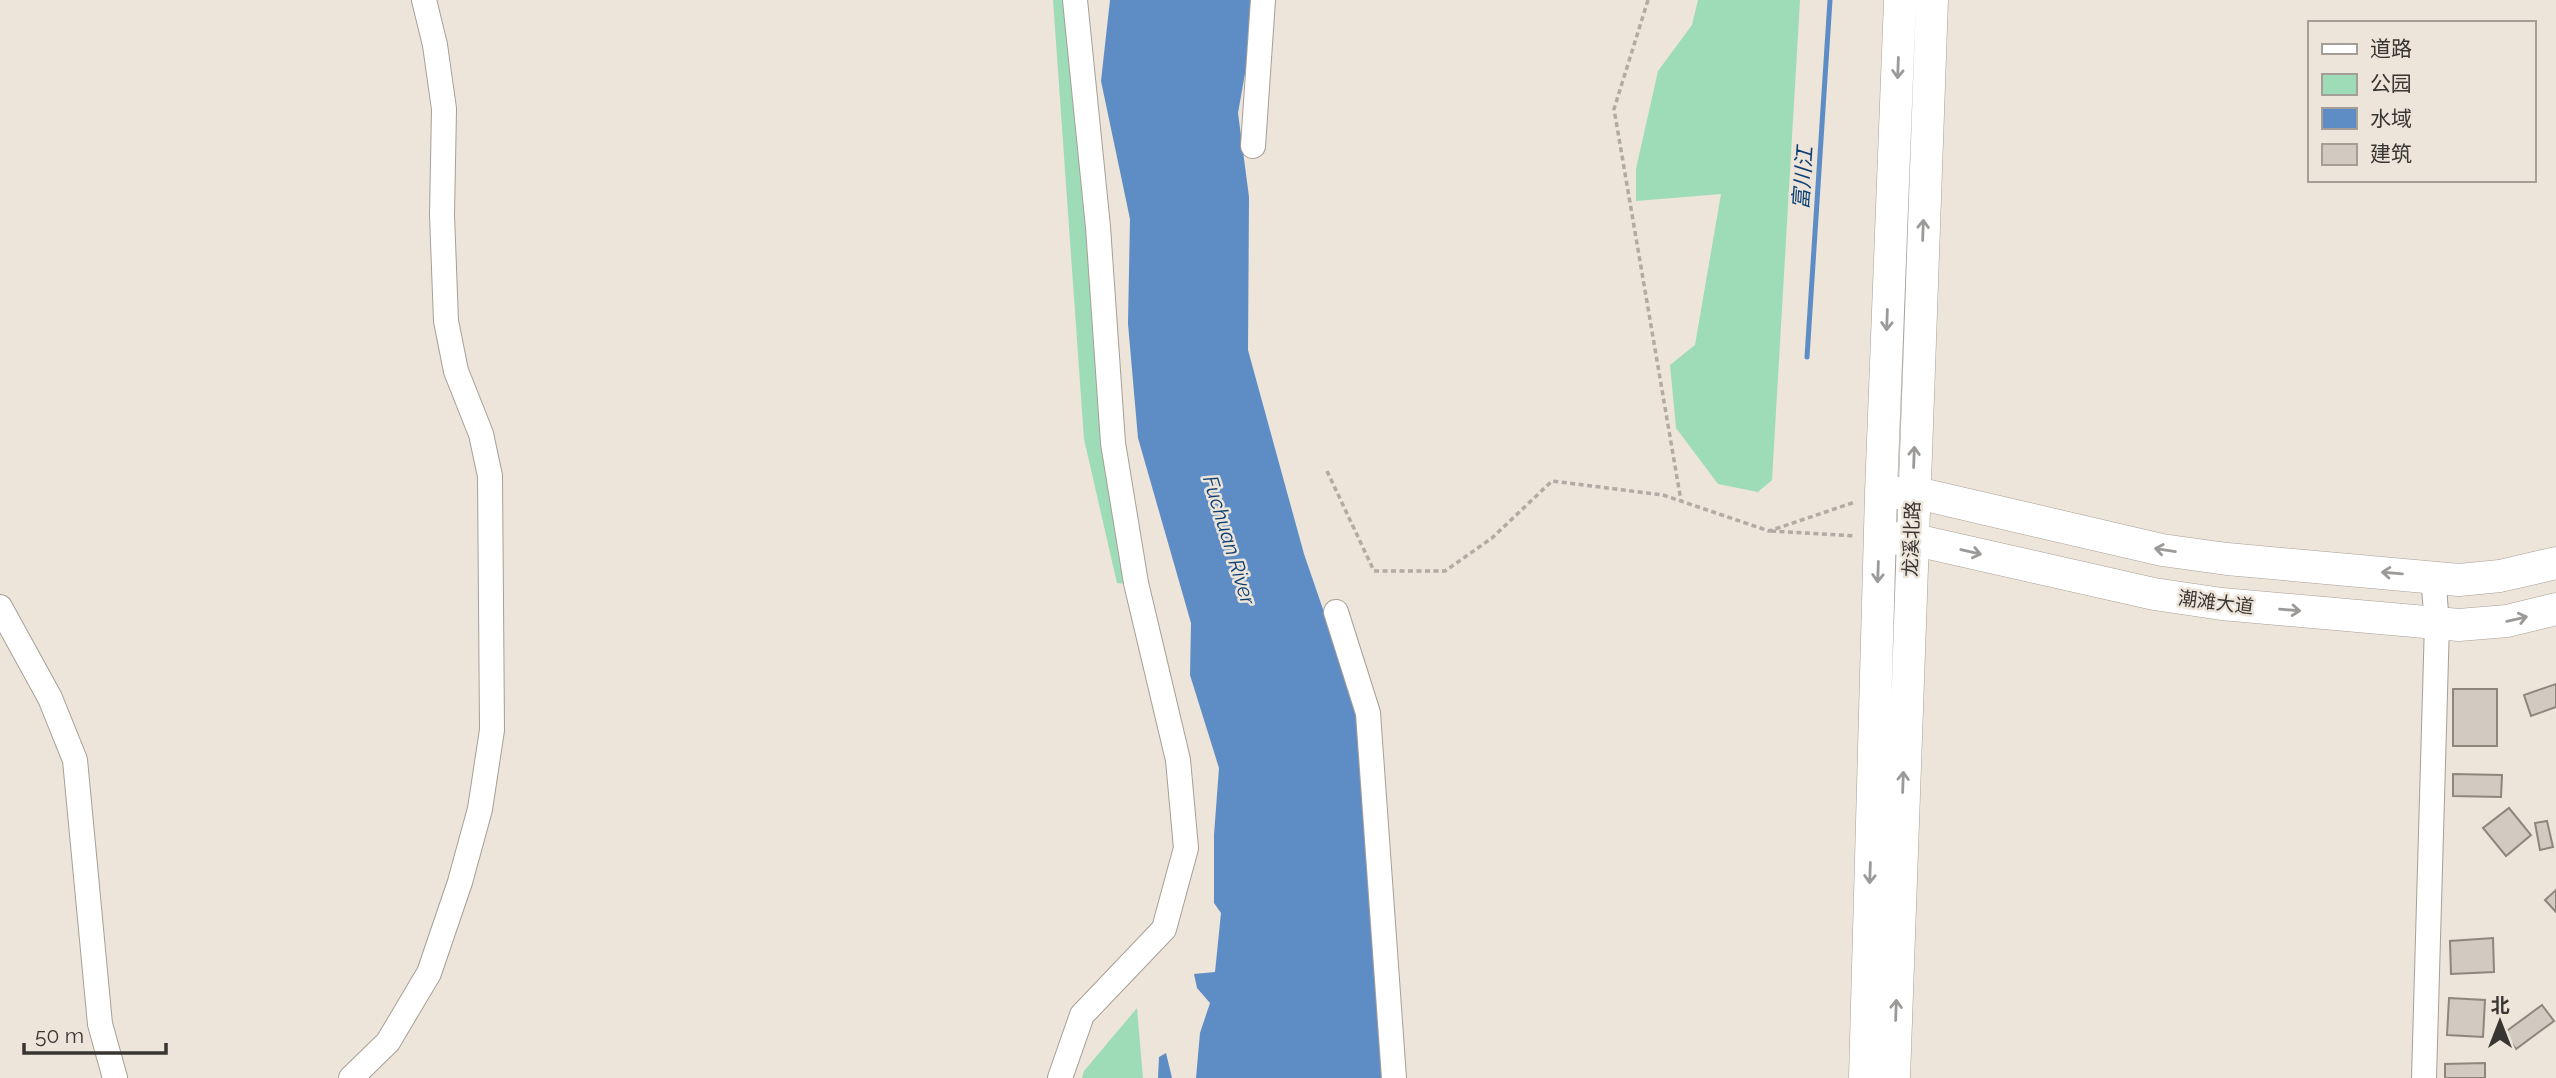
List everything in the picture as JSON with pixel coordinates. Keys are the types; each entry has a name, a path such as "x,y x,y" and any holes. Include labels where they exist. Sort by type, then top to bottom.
{"main road":[{"name":"龙溪北路","path":"1864,1078 1879,538 1900,0"},
{"name":"龙溪北路","path":"1894,1078 1932,0"},
{"path":"1881,493 1913,494 2162,550 2227,559 2459,580 2500,576 2556,563"},
{"name":"潮滩大道","path":"1879,538 1911,539 2154,594 2222,604 2459,625 2507,621 2556,610"}],"street":[{"path":"351,1078 388,1042 429,973 460,882 480,809 492,730 490,476 481,434 456,371 446,321 442,215 444,109 435,44 424,0"},
{"path":"1060,1078 1082,1015 1164,929 1186,848 1178,760 1136,583 1112,443 1098,227 1075,0"},
{"path":"1253,146 1263,0"},
{"path":"2424,1078 2437,623 2434,577"},
{"path":"0,607 50,698 75,760 100,1024 115,1078"},
{"path":"1336,612 1368,713 1394,1078"}],"path":[{"path":"1647,0 1614,109 1681,501"},
{"path":"1327,471 1374,571 1445,571 1492,538 1552,481 1663,495 1769,531 1879,538"},
{"path":"1769,531 1881,493"}],"green space":[{"path":"1053,0 1070,0 1129,584 1117,583 1084,439"},
{"path":"1698,0 1800,0 1772,480 1758,492 1718,484 1676,428 1670,365 1695,345 1721,194 1636,201 1636,169 1658,71 1692,25"},
{"path":"1137,1008 1143,1078 1082,1078 1084,1071"}],"water":[{"name":"Fuchuan River","path":"1110,0 1258,0 1238,113 1249,197 1248,350 1304,554 1361,720 1388,1078 1196,1078 1200,1033 1210,1003 1197,988 1194,974 1215,972 1221,913 1214,903 1214,835 1219,768 1190,675 1191,623 1138,438 1128,324 1130,219 1101,81"},
{"path":"1166,1053 1172,1078 1158,1078 1159,1057"}],"building":[{"path":"2556,684 2556,707 2531,716 2524,695"},
{"path":"2453,689 2497,689 2497,746 2453,746"},
{"path":"2453,774 2502,775 2501,797 2453,796"},
{"path":"2509,808 2531,835 2506,856 2483,828"},
{"path":"2547,821 2553,847 2540,850 2535,823"},
{"path":"2556,890 2556,912 2545,900"},
{"path":"2493,938 2494,972 2451,974 2450,941"},
{"path":"2449,998 2485,1000 2483,1037 2447,1035"},
{"path":"2542,1005 2554,1021 2516,1049 2504,1033"},
{"path":"2485,1063 2485,1078 2445,1078 2445,1064"}],"waterway":[{"name":"富川江","path":"1807,357 1830,0"}]}
